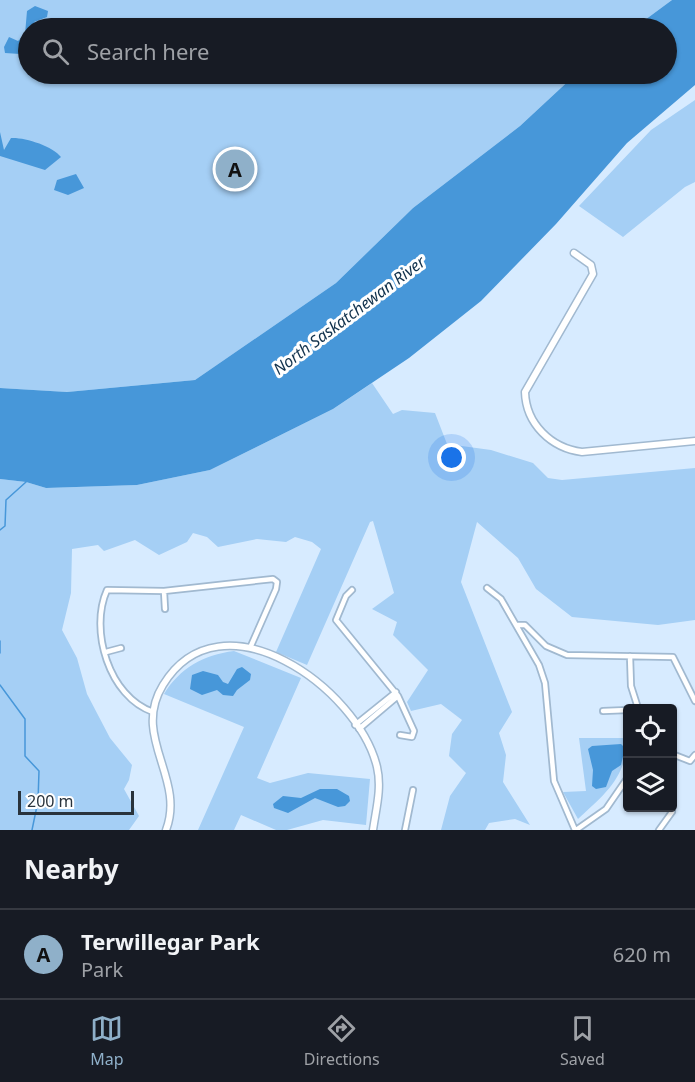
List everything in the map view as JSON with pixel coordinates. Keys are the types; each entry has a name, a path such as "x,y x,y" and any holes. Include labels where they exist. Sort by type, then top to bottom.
{"street":[{"path":"574,254 591,265 593,274 525,392 525,404 540,432 556,446 582,452 695,441"},
{"path":"153,712 139,706 120,689 106,652 100,617 107,590 164,591 270,579 277,582 250,648"},
{"path":"215,585 216,593"},
{"path":"487,588 501,599 517,625 545,683 554,781 575,830 606,809 623,790"},
{"path":"352,590 346,596 336,616 337,622 397,694 414,734 412,737 400,735"},
{"path":"164,591 165,609"},
{"path":"517,625 525,625 546,646 561,654 580,657 674,657 680,675 695,700"},
{"path":"166,830 170,816 170,793 154,741 153,712 162,686 183,661 213,647 234,645 250,648 296,667 315,679 329,691 357,727 378,769 379,790 373,830"},
{"path":"532,652 546,646"},
{"path":"106,652 121,648"},
{"path":"630,656 631,686 637,704"},
{"path":"357,727 397,694"},
{"path":"603,711 623,710"},
{"path":"677,756 690,761 695,755"},
{"path":"405,830 413,790"},
{"path":"659,830 672,812"}],"shaded area":[{"path":"0,0 672,0 648,18 18,18 18,84 565,84 520,126 413,208 336,283 195,380 67,392 0,388"},
{"path":"695,100 695,182 685,187 623,237 579,206 651,130"},
{"path":"372,383 393,414 402,410 435,413 447,444 491,450 533,463 548,478 562,480 695,468 695,620 658,625 572,617 536,589 518,558 477,522 461,582 512,712 499,733 506,755 503,782 530,825 515,819 489,823 485,830 441,830 450,796 466,773 449,756 452,734 462,720 441,704 411,711 407,702 428,670 393,635 397,622 372,609 394,593 373,521 370,522 307,665 276,652 321,549 312,542 295,537 286,542 257,539 218,547 207,537 193,533 187,542 159,555 135,540 104,551 98,545 72,549 71,593 62,630 77,658 87,694 110,738 132,765 129,780 124,789 139,816 129,830 0,830 0,479 26,482 46,488 137,485 210,470 333,409"},
{"path":"234,651 301,678 257,778 270,783 308,773 370,779 366,825 323,820 287,830 276,830 241,815 234,830 198,830 244,727 164,694 177,677 193,664 212,656"},
{"path":"579,738 623,738 623,764 619,774 605,793 578,819 563,792 586,791"}],"water":[{"name":"North Saskatchewan River","path":"672,0 695,0 695,85 627,143 556,224 481,301 409,358 333,409 210,470 137,485 46,488 26,482 0,479 0,388 67,392 195,380 336,283 413,208 520,126 565,84 677,84 677,18 648,18"},
{"path":"35,6 48,11 47,17 44,18 26,18 27,11"},
{"path":"9,37 18,41 18,54 5,53 4,47"},
{"path":"0,132 4,150 11,138 17,138 45,146 61,157 45,170 0,156"},
{"path":"76,174 84,188 68,195 54,190 57,180"},
{"path":"242,667 251,674 250,680 233,696 223,695 217,690 202,695 190,689 192,675 203,671 218,675 223,682 228,684 237,669"},
{"path":"621,744 623,746 621,765 612,771 606,787 596,789 592,786 593,770 588,749 592,746"},
{"path":"320,789 337,789 349,796 350,801 345,806 338,807 315,798 288,813 274,808 273,804 283,796 301,798"}],"waterway":[{"path":"0,530 5,526 6,500 26,482"},
{"path":"0,641 0,653"},
{"path":"0,685 25,719 25,756 39,771 38,801 32,830"}],"place":[{"name":"Terwillegar Park","path":"235,169"}]}
